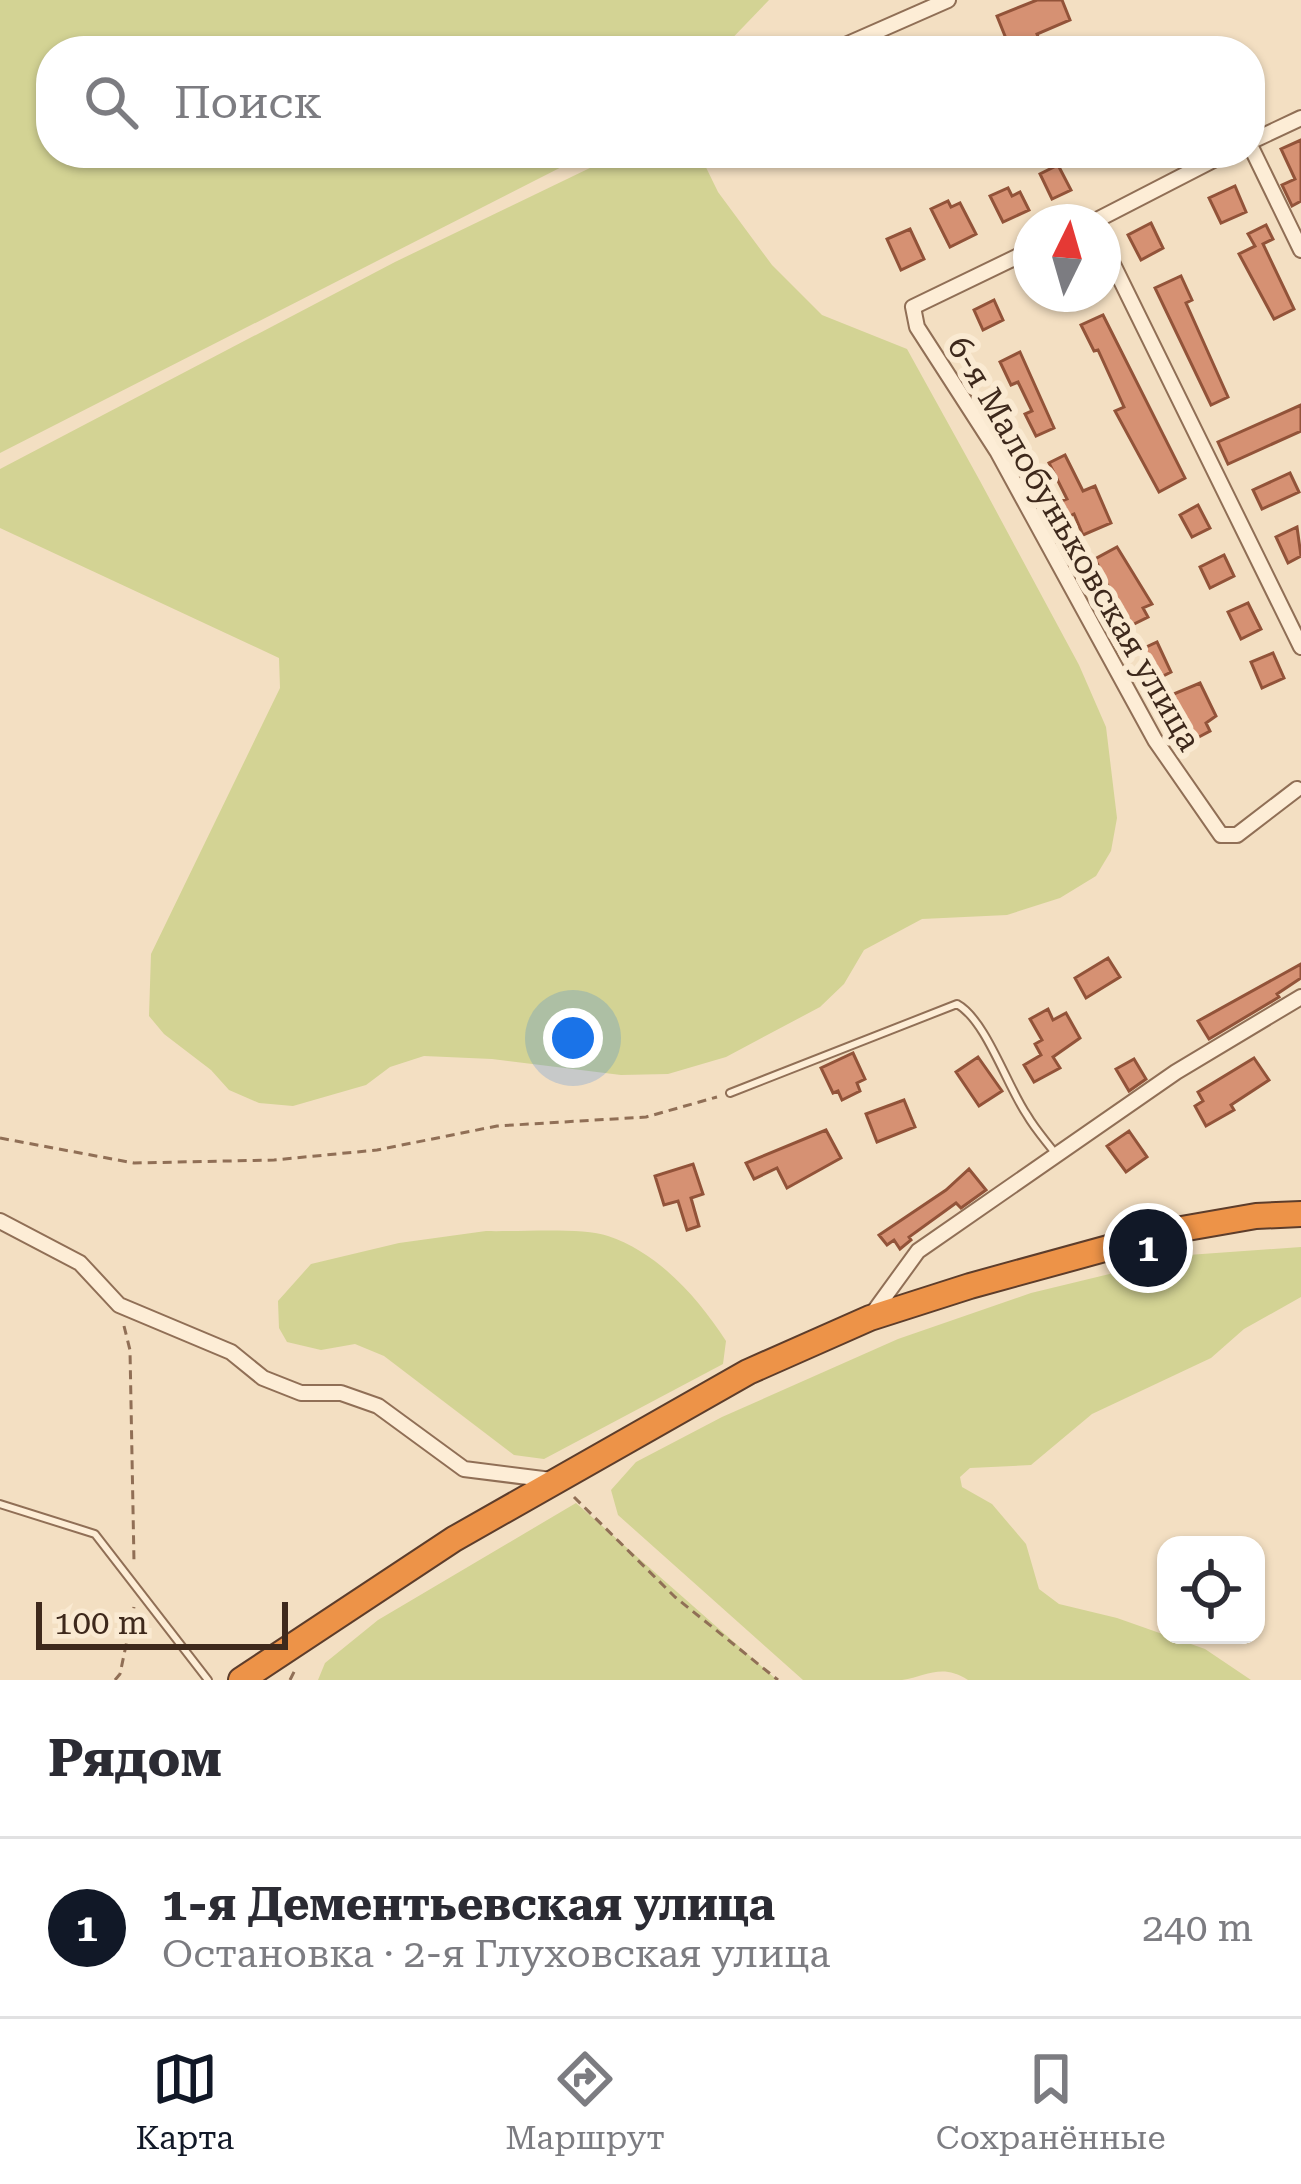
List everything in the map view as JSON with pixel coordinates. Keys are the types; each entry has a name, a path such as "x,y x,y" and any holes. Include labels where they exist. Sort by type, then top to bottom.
{"highway":[{"path":"241,1680 454,1539 748,1372 870,1318 1150,1236 1256,1216 1301,1214"}],"street":[{"path":"866,36 948,0"},
{"path":"1265,136 1301,118"},
{"path":"1121,208 1199,168"},
{"path":"1262,168 1301,250"},
{"name":"6-я Малобуньковская улица","path":"1013,259 914,307 916,327 997,452 1155,740 1221,835 1237,836 1300,789"},
{"path":"1121,281 1301,647"},
{"path":"870,1318 918,1251 1176,1072 1301,997"},
{"path":"0,1221 80,1263 119,1305 231,1352 262,1378 301,1393 341,1394 378,1406 464,1469 557,1481"}],"lane":[{"path":"730,1093 957,1004 978,1025 1027,1116 1058,1156"},
{"path":"0,1504 95,1534 208,1680"}],"path":[{"path":"0,1138 134,1163 274,1160 377,1150 497,1126 646,1117 730,1093"},
{"path":"115,1680 134,1605 130,1350 119,1305"},
{"path":"557,1481 675,1597 778,1680"}],"green space":[{"path":"0,0 769,0 734,36 36,36 36,168 560,168 0,453"},
{"path":"590,168 706,168 718,192 772,265 822,315 907,349 980,481 1079,665 1106,727 1117,818 1111,851 1096,876 1060,898 1007,915 922,919 864,950 844,984 820,1007 726,1057 668,1074 621,1075 424,1056 390,1067 366,1085 293,1106 259,1103 229,1090 164,1034 149,1016 151,954 280,688 279,658 0,528 0,469 395,262"},
{"path":"486,1231 583,1232 627,1244 660,1265 703,1309 726,1341 723,1364 544,1459 514,1455 384,1356 355,1344 321,1350 287,1342 279,1328 278,1301 311,1264 399,1243"},
{"path":"1301,1247 1301,1297 1244,1329 1211,1358 1092,1414 1031,1465 970,1468 960,1477 962,1487 992,1504 1026,1544 1039,1589 1059,1604 1157,1632 1157,1644 1205,1649 1251,1680 968,1680 942,1671 902,1680 803,1680 618,1515 611,1490 636,1462 722,1417 898,1339 1031,1293 1188,1255"},
{"path":"576,1503 777,1680 318,1680 325,1663 378,1620"}],"building":[{"path":"1037,0 1062,0 1070,20 1038,36 1005,36 997,16"},
{"path":"1301,140 1301,201 1292,206 1282,185 1295,179 1281,149"},
{"path":"1060,168 1071,190 1052,199 1040,174"},
{"path":"1235,186 1246,212 1221,223 1209,198"},
{"path":"1008,188 1012,196 1020,192 1026,204 1013,204 1013,217 1003,222 990,196"},
{"path":"948,201 951,207 960,203 976,234 950,247 931,209"},
{"path":"1151,223 1163,248 1141,260 1128,235"},
{"path":"1266,225 1273,239 1263,244 1294,309 1274,319 1239,254 1255,246 1248,234"},
{"path":"910,229 924,259 901,270 887,239"},
{"path":"1181,276 1192,300 1186,303 1228,397 1211,405 1155,288"},
{"path":"994,300 1003,320 983,330 974,310"},
{"path":"1103,315 1185,478 1159,492 1115,411 1124,407 1081,325"},
{"path":"1020,352 1054,428 1036,436 1025,414 1032,411 1018,382 1011,385 1000,362"},
{"path":"1301,405 1301,431 1228,464 1218,442"},
{"path":"1065,455 1083,491 1095,486 1111,523 1083,535 1074,514 1061,520 1054,504 1067,499 1049,463"},
{"path":"1290,473 1299,492 1262,509 1253,490"},
{"path":"1198,505 1210,528 1192,537 1180,515"},
{"path":"1297,527 1301,556 1288,563 1276,537"},
{"path":"1117,547 1152,604 1143,608 1148,617 1128,627 1095,559"},
{"path":"1224,555 1234,576 1210,588 1200,567"},
{"path":"1248,603 1261,629 1241,639 1228,612"},
{"path":"1157,642 1171,672 1155,680 1140,650"},
{"path":"1273,653 1284,678 1262,688 1251,662"},
{"path":"1200,683 1216,716 1206,723 1210,731 1197,738 1187,729 1181,732 1164,698"},
{"path":"1108,958 1120,977 1086,998 1075,978"},
{"path":"1301,964 1301,978 1279,997 1209,1039 1198,1021"},
{"path":"1048,1009 1053,1020 1066,1013 1080,1038 1053,1057 1060,1068 1034,1082 1024,1065 1041,1055 1035,1044 1042,1040 1030,1019"},
{"path":"853,1053 865,1079 857,1083 860,1091 842,1100 838,1091 833,1093 821,1068"},
{"path":"978,1057 1002,1091 979,1106 956,1072"},
{"path":"1254,1058 1269,1080 1206,1126 1195,1106 1203,1101 1198,1092"},
{"path":"1134,1059 1146,1079 1129,1091 1116,1069"},
{"path":"904,1100 915,1127 877,1142 866,1114"},
{"path":"826,1130 841,1158 787,1188 777,1168 754,1179 746,1163"},
{"path":"1129,1131 1147,1157 1126,1172 1107,1146"},
{"path":"693,1164 703,1194 691,1198 699,1226 687,1230 678,1201 664,1205 655,1176"},
{"path":"969,1169 986,1190 961,1208 956,1203 900,1249 894,1240 887,1245 879,1235"}],"place":[{"name":"1-я Дементьевская улица","path":"1148,1248"}]}
